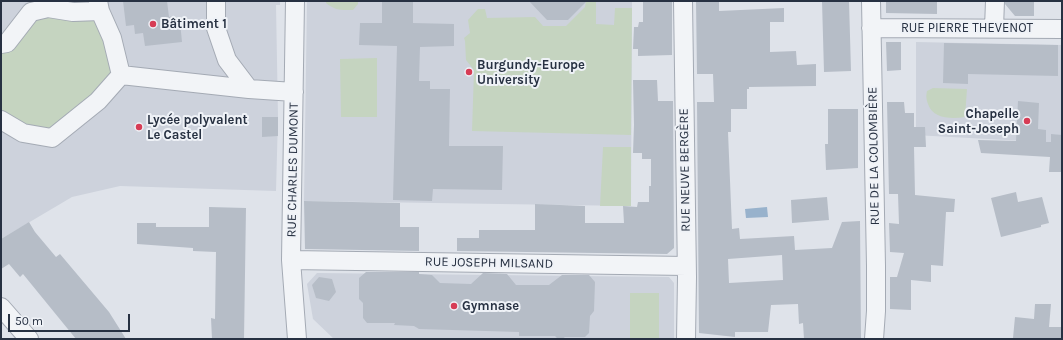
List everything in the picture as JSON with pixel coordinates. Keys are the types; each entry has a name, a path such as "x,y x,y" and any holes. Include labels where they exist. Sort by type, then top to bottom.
{"street":[{"path":"216,1 216,28 228,60 249,88"},
{"name":"RUE CHARLES DUMONT","path":"295,1 291,260 297,332"},
{"name":"RUE NEUVE BERGÈRE","path":"684,1 686,339"},
{"name":"RUE DE LA COLOMBIÈRE","path":"871,1 876,311 874,339"},
{"path":"994,28 995,1"},
{"path":"1,44 7,43 31,12 48,8 73,12 99,6 112,38 121,75"},
{"name":"RUE PIERRE THEVENOT","path":"871,28 1062,29"},
{"path":"121,75 294,92"},
{"path":"1,120 23,133 52,138 98,101 121,75"},
{"name":"RUE JOSEPH MILSAND","path":"291,260 686,266"},
{"path":"1,307 29,339"},
{"name":"RUE DE LA COLOMBIÈRE","path":"876,311 886,339"},
{"path":"297,332 308,339"}],"shaded area":[{"name":"Lycée polyvalent Le Castel","path":"1,1 280,1 280,5 276,5 278,117 276,191 120,186 72,197 1,239"},
{"name":"Burgundy-Europe University","path":"307,1 632,1 631,206 304,201"},
{"path":"916,42 1062,45 1062,143 914,135 916,127"},
{"path":"317,273 669,277 674,283 674,339 334,339 313,319 307,284"}],"green space":[{"path":"326,1 358,1 358,4 353,10 342,10 336,9 326,3"},
{"path":"586,1 596,1 596,24 614,25 615,8 632,8 631,135 472,131 474,70 466,60 464,38 470,33 468,20 478,9 485,9 487,18 535,17 543,26 566,26 585,7"},
{"path":"33,16 92,18 101,25 111,61 111,74 104,86 47,131 37,130 1,114 1,46"},
{"path":"377,58 377,117 341,117 340,59"},
{"path":"933,88 967,89 965,117 948,118 934,113 930,109 926,97 927,91"},
{"path":"603,147 631,147 631,206 600,206"},
{"path":"630,293 659,293 659,339 630,339"}],"water":[{"path":"767,207 768,217 746,218 745,209"}],"building":[{"name":"Bâtiment 1","path":"123,1 167,1 169,17 174,16 174,23 180,22 182,42 145,46 143,33 135,34 134,25 126,26"},
{"path":"382,1 413,1 413,23 454,24 454,46 420,47 419,81 430,81 430,89 450,89 449,146 503,146 502,190 433,189 432,201 393,200 397,46 359,45 360,23 382,23"},
{"path":"529,1 587,1 568,20 547,20"},
{"path":"643,1 672,1 672,55 638,56 638,49 633,49 634,27 638,27 639,22 643,22"},
{"path":"696,1 719,1 719,11 784,8 784,22 770,22 770,52 796,51 797,65 816,64 816,86 749,87 749,89 747,89 747,109 731,109 731,132 728,132 732,229 739,228 740,239 794,236 795,250 832,248 842,222 860,221 861,339 804,339 803,323 799,324 798,304 771,305 768,332 735,332 735,337 699,333 697,102 714,102 713,74 697,74","holes":["782,255 783,280 729,283 728,259"]},
{"path":"822,1 849,1 851,71 824,72"},
{"path":"886,1 937,1 937,14 886,13"},
{"path":"1005,1 1034,1 1034,16 1015,16 1005,4"},
{"path":"886,42 901,42 901,70 887,71"},
{"path":"944,43 1058,45 1058,76 968,74 968,84 943,83"},
{"path":"633,80 657,80 658,101 673,101 674,248 667,254 457,251 457,238 479,238 479,230 535,230 535,204 585,206 585,223 624,223 623,206 637,207 638,202 649,202 649,186 651,186 651,159 642,159 642,153 633,153"},
{"path":"1018,101 1039,103 1038,129 1046,130 1046,142 1051,142 1051,134 1062,135 1062,172 1049,172 1050,157 981,153 978,140 1016,141"},
{"path":"887,102 904,102 905,113 914,113 914,127 925,127 926,147 914,147 915,195 955,199 954,212 946,212 943,266 931,265 931,282 911,280 911,310 890,309 890,277 897,277 904,253 890,252 889,223 899,224 898,194 889,194"},
{"path":"828,109 858,109 858,168 826,170 825,144 828,144"},
{"path":"262,117 278,117 278,136 262,137"},
{"path":"1016,192 1018,202 1042,197 1049,223 1041,225 1041,227 1001,237 991,198"},
{"path":"827,197 829,220 792,223 791,200"},
{"path":"304,201 400,203 400,227 419,227 419,251 305,249"},
{"path":"209,207 246,208 244,339 212,339 211,318 215,319 216,252 193,251 193,248 137,244 137,223 156,223 156,227 209,227"},
{"path":"29,222 35,232 56,257 60,254 109,312 126,339 76,339 23,274 20,277 9,264 1,269 1,239"},
{"path":"366,272 419,272 419,274 432,275 440,283 471,284 483,273 507,274 516,285 549,285 562,275 589,275 595,282 594,311 590,316 589,333 585,337 565,337 562,339 558,339 555,336 519,336 519,332 419,329 414,326 394,325 395,323 367,323 363,318 363,303 359,299 359,278"},
{"path":"319,277 332,279 336,292 329,301 316,298 312,285"},
{"path":"1035,304 1051,304 1049,327 1062,327 1062,339 1013,338 1015,317 1034,319"}],"place":[{"name":"Bâtiment 1","path":"153,24"},
{"name":"Burgundy-Europe University","path":"469,72"},
{"name":"Chapelle Saint-Joseph","path":"1027,121"},
{"name":"Lycée polyvalent Le Castel","path":"139,127"},
{"name":"Gymnase","path":"454,306"}]}
